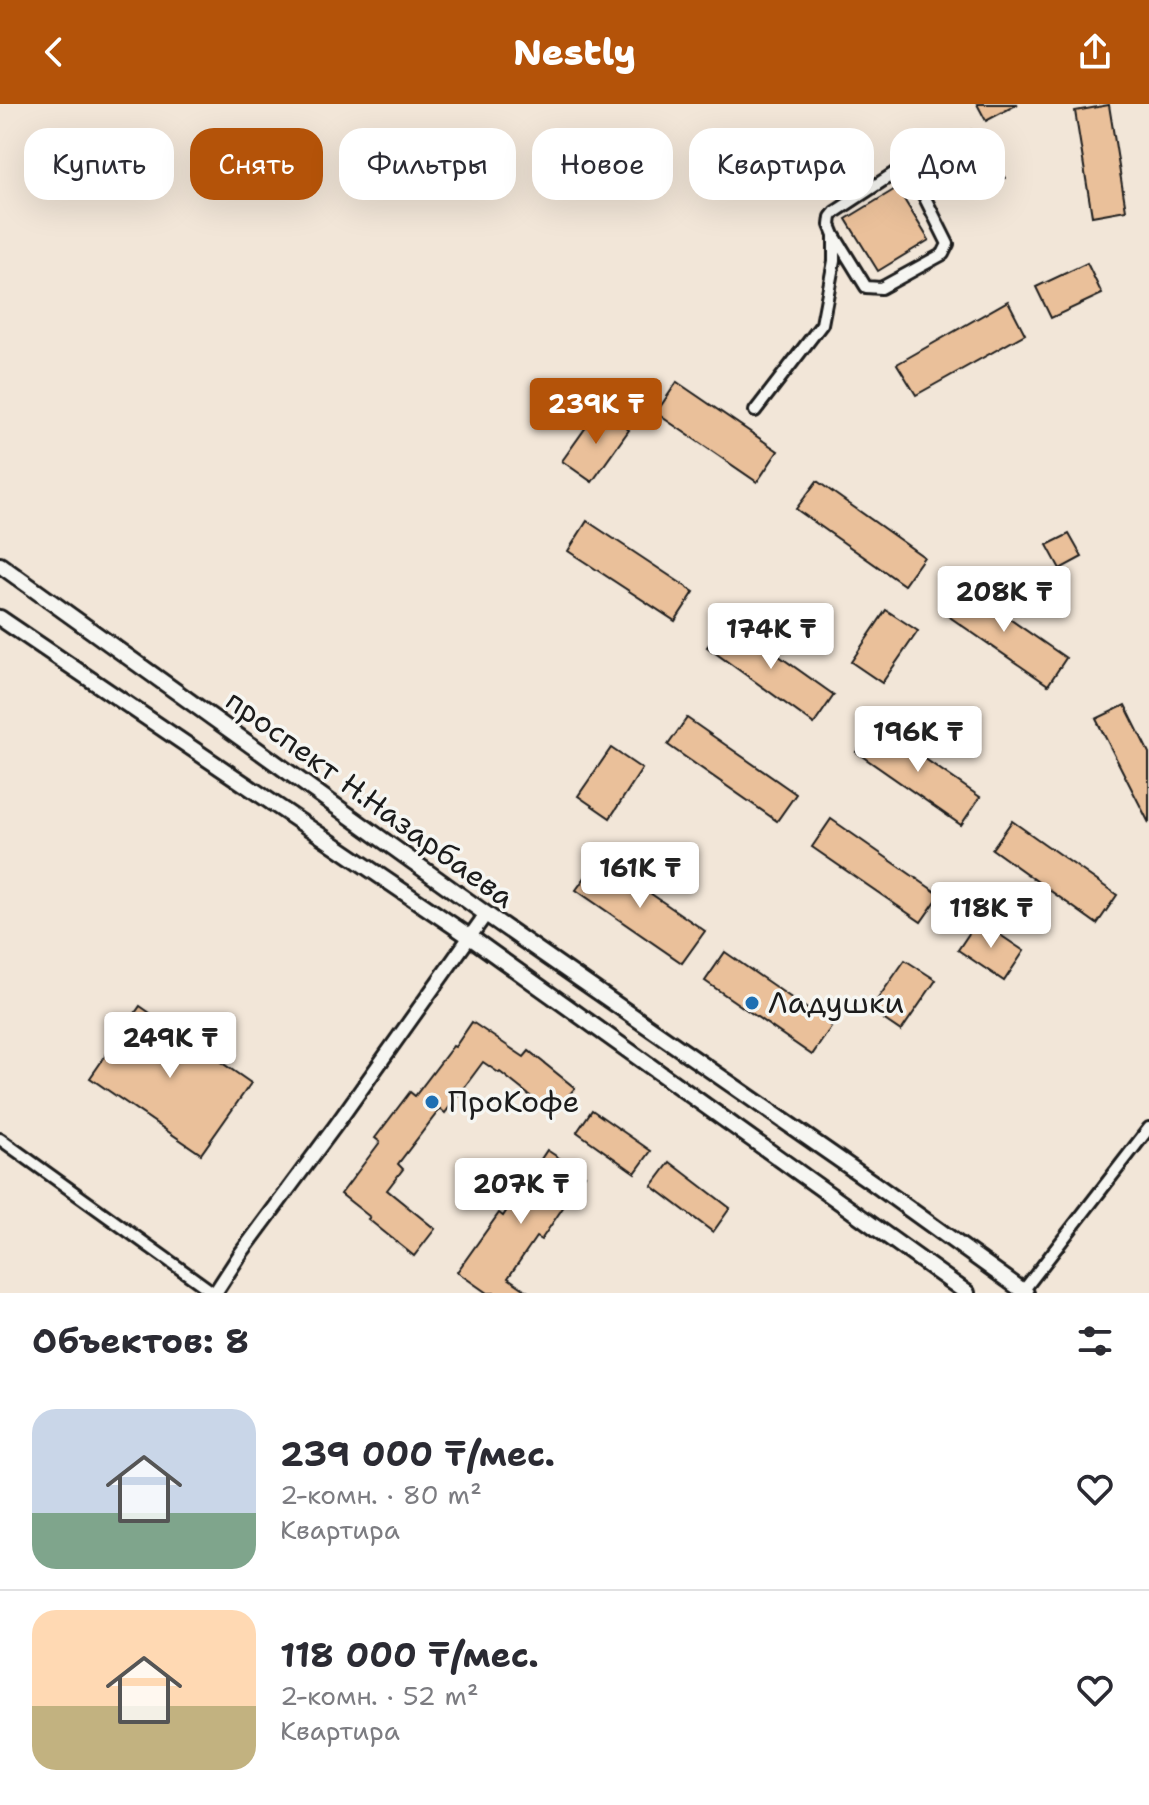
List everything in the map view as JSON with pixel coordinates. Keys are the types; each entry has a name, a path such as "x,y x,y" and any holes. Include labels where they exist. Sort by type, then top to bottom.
{"main road":[{"name":"проспект Н.Назарбаева","path":"0,565 486,914 1025,1292"},
{"name":"проспект Н.Назарбаева","path":"0,618 470,937 967,1293"}],"street":[{"path":"755,411 822,324 834,261 834,235 830,225 835,212 899,170 907,171 914,176 948,247 943,254 881,288 873,289 866,287 834,235"},
{"path":"0,1139 214,1293 486,914"},
{"path":"1025,1292 1149,1128"}],"building":[{"path":"977,104 1018,104 986,121"},
{"path":"1109,105 1126,210 1092,216 1075,111"},
{"path":"890,192 890,200 904,200 929,240 878,271 846,219"},
{"path":"1087,263 1102,294 1051,318 1036,287"},
{"path":"1008,301 1025,334 916,395 897,364"},
{"path":"677,382 778,451 757,482 656,413"},
{"path":"599,409 629,430 592,482 562,461"},
{"path":"817,481 924,557 904,585 796,509"},
{"path":"587,521 694,592 675,621 568,551"},
{"path":"1069,534 1082,557 1060,569 1047,545"},
{"path":"959,584 1066,658 1048,685 941,611"},
{"path":"886,610 918,631 882,683 851,662"},
{"path":"727,619 834,695 814,724 707,647"},
{"path":"1125,705 1149,753 1149,823 1096,719"},
{"path":"687,718 796,794 777,821 668,745"},
{"path":"875,724 980,797 961,825 856,752"},
{"path":"611,748 642,769 610,818 578,796"},
{"path":"831,819 940,895 921,922 812,847"},
{"path":"1012,821 1117,895 1097,924 992,849"},
{"path":"599,858 705,931 682,963 576,890"},
{"path":"978,920 1024,951 1004,981 958,950"},
{"path":"725,952 832,1026 812,1055 705,981"},
{"path":"905,960 936,980 901,1031 870,1010"},
{"path":"140,1006 251,1083 201,1154 90,1078"},
{"path":"472,1022 524,1057 529,1051 575,1088 553,1114 483,1062 445,1113 440,1109 398,1164 403,1169 387,1190 435,1229 414,1256 341,1194 380,1142 375,1138 410,1092 415,1096"},
{"path":"592,1110 651,1151 635,1173 577,1132"},
{"path":"547,1150 585,1175 541,1240 536,1237 508,1278 530,1293 487,1293 457,1272 499,1213 503,1216"},
{"path":"670,1162 730,1208 713,1232 652,1186"}],"place":[{"name":"Ладушки","path":"752,1003"},
{"name":"ПроКофе","path":"432,1102"}]}
